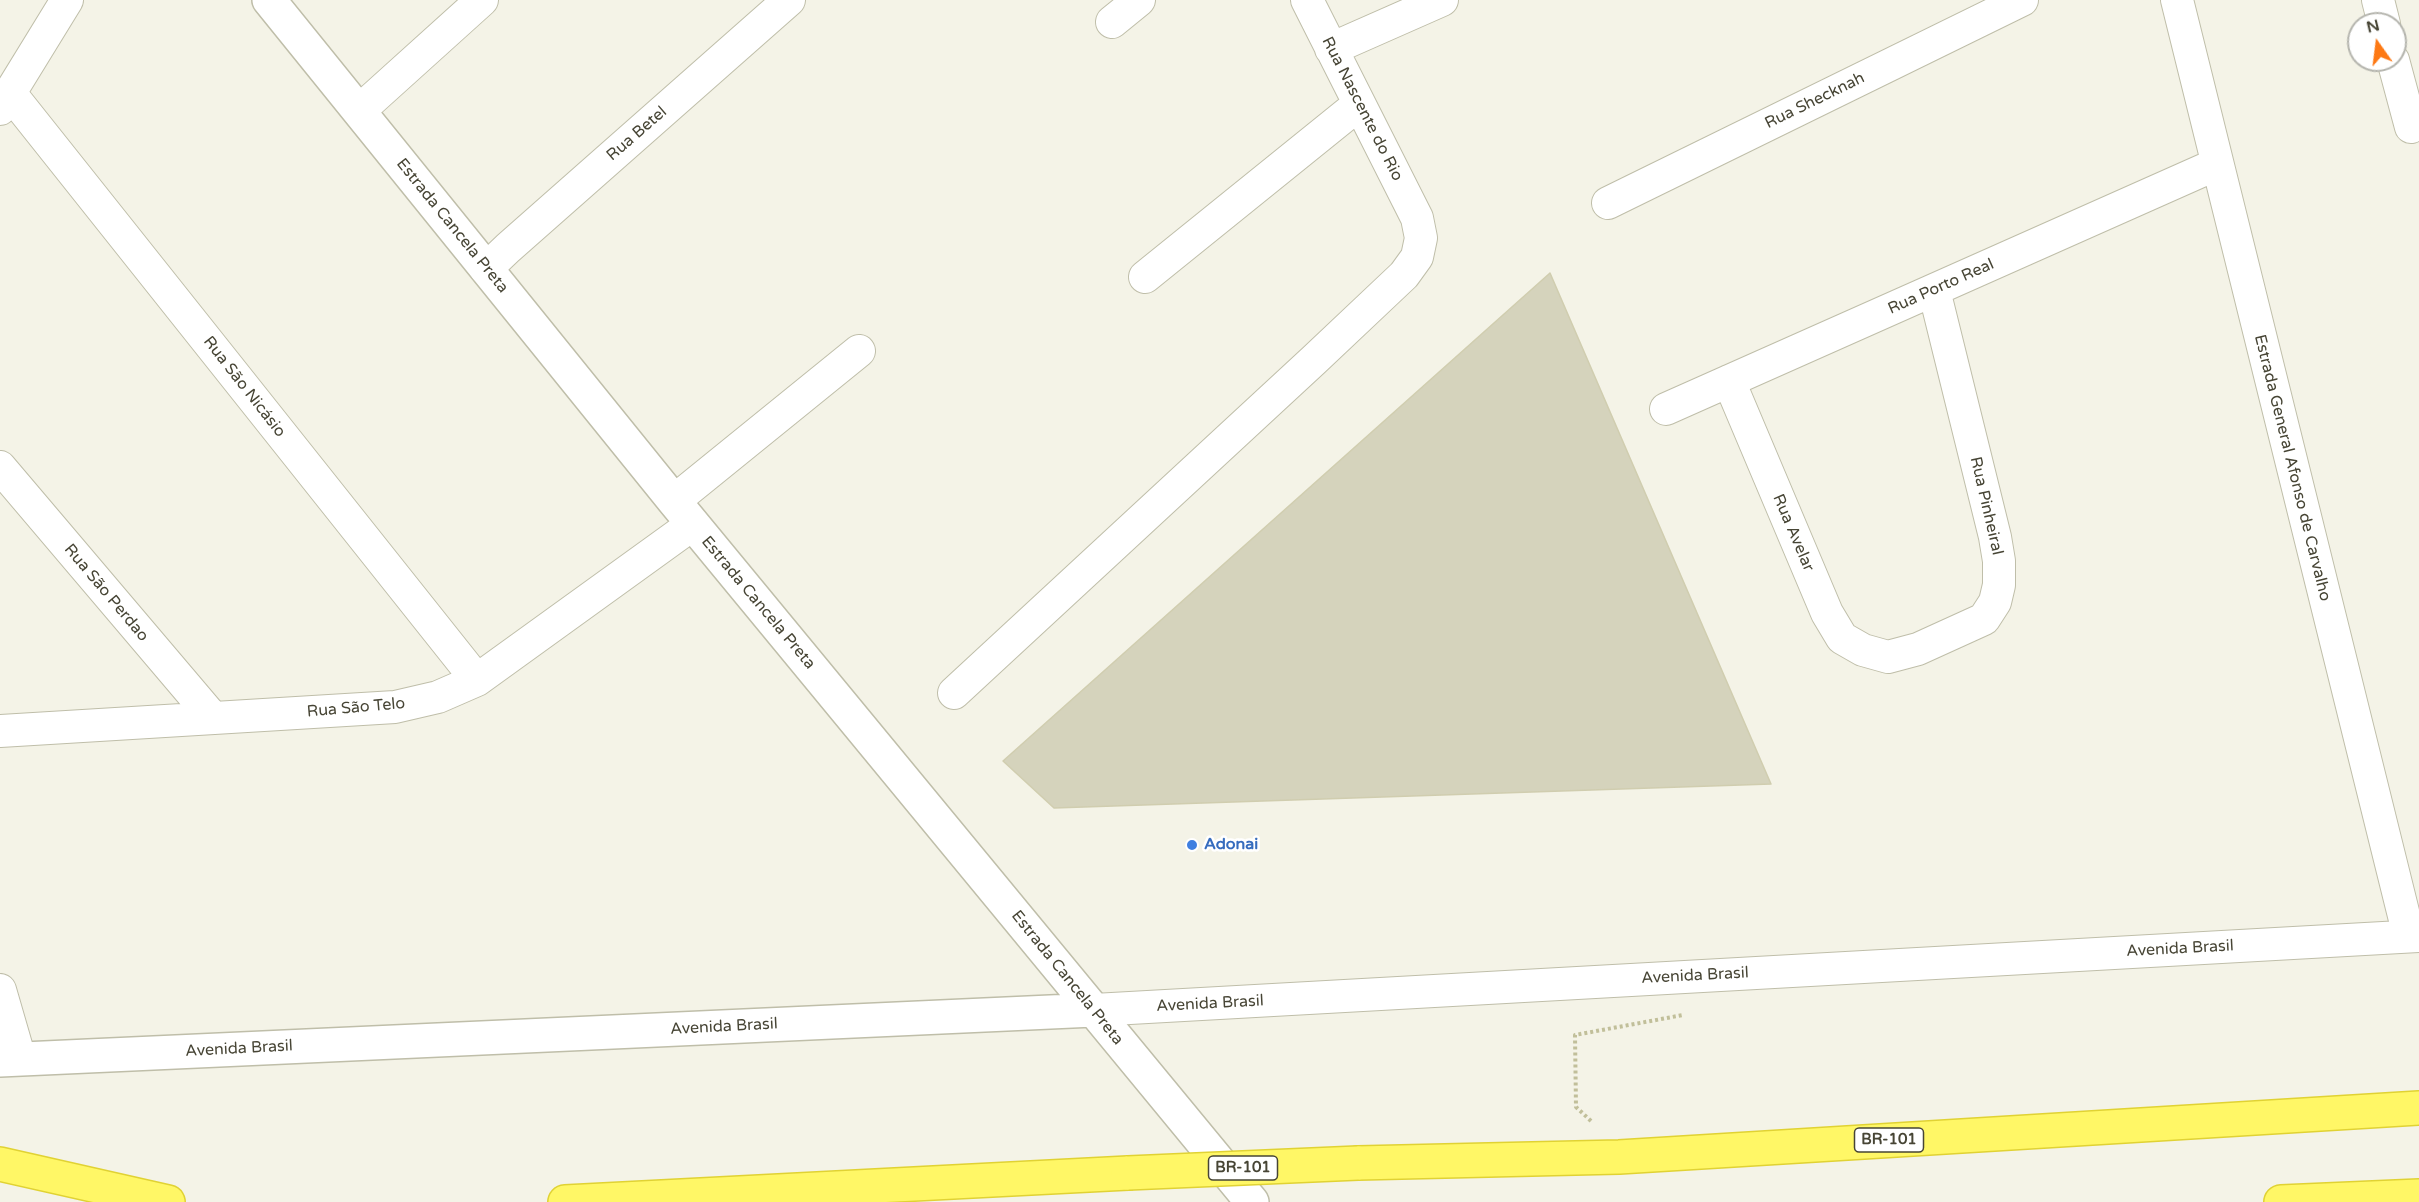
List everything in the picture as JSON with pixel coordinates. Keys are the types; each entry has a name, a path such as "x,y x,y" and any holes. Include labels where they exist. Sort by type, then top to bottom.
{"highway":[{"name":"BR-101","path":"565,1202 1358,1163 1619,1157 2419,1108"},
{"path":"0,1164 168,1202"},
{"path":"2281,1202 2372,1200 2419,1196"}],"street":[{"path":"5,101 67,0"},
{"name":"Estrada Cancela Preta","path":"269,0 684,512 1252,1202"},
{"path":"359,111 482,0"},
{"name":"Rua Betel","path":"486,269 789,0"},
{"path":"1112,22 1139,0"},
{"name":"Rua Nascente do Rio","path":"954,693 1404,275 1417,257 1421,238 1417,218 1306,0"},
{"path":"1331,49 1442,0"},
{"name":"Rua Shecknah","path":"1608,203 2022,0"},
{"name":"Estrada General Afonso de Carvalho","path":"2177,0 2414,936"},
{"path":"2397,72 2411,127"},
{"name":"Rua São Nicásio","path":"5,101 477,680"},
{"path":"1145,277 1359,105"},
{"name":"Rua Porto Real","path":"1666,409 2217,164"},
{"name":"Rua Pinheiral","path":"1888,657 1918,649 1984,619 1995,602 2000,585 1995,537 1934,290"},
{"name":"Rua São Telo","path":"0,731 395,707 438,697 477,680 684,512 859,351"},
{"name":"Rua Avelar","path":"1729,381 1827,613 1842,638 1863,650 1888,657"},
{"name":"Rua São Perdao","path":"0,467 213,718"},
{"name":"Avenida Brasil","path":"10,1059 1094,1010 2414,936"},
{"path":"0,990 10,1059"}],"path":[{"path":"1619,1157 1596,1126 1576,1107 1575,1035 1691,1013"}],"building":[{"path":"1550,273 1771,784 1054,808 1003,761"}],"place":[{"name":"Adonai","path":"1192,845"}]}
